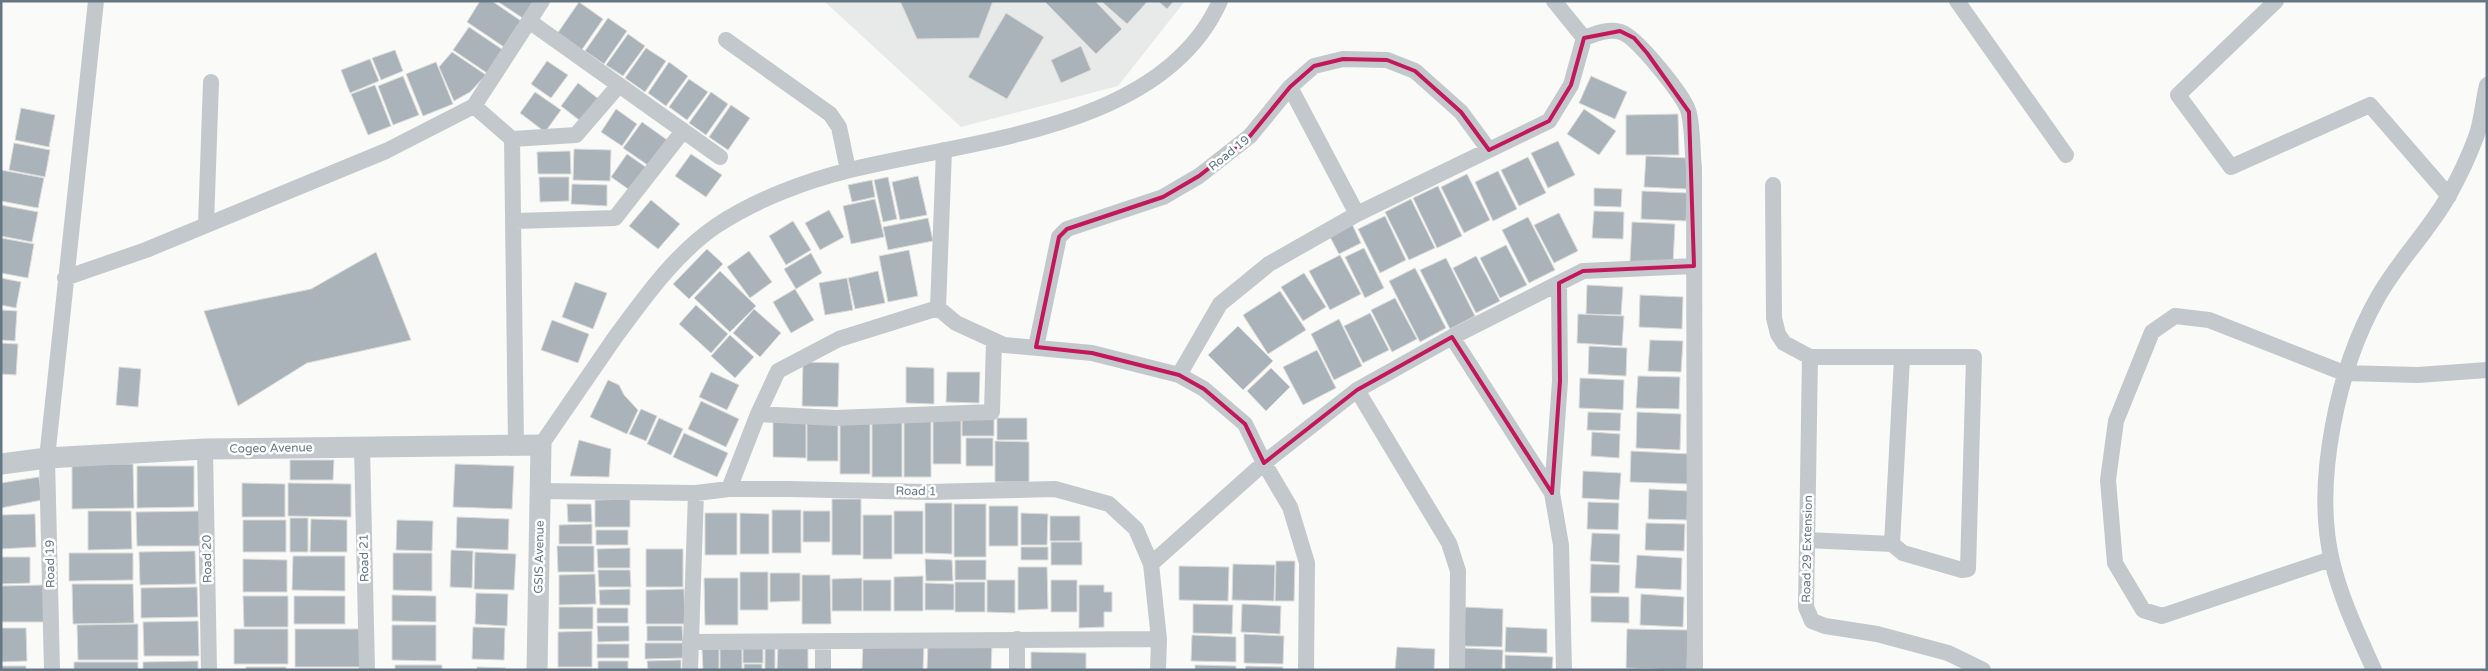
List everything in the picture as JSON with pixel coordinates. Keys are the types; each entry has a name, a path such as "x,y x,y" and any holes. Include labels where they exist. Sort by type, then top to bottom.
{"street":[{"name":"Road 19","path":"52,670 47,458 96,1"},
{"path":"65,278 146,250 386,152 474,106 542,1"},
{"path":"541,445 645,296 685,252 716,226 752,206 806,184 848,170 1063,123 1114,102 1157,77 1190,48 1220,1"},
{"path":"1554,1 1584,38"},
{"path":"1957,1 2066,156"},
{"path":"2276,1 2178,95 2231,166 2370,105 2449,196"},
{"path":"529,21 720,157"},
{"path":"1584,38 1613,31 1620,31 1634,38 1682,99 1689,112 1694,168 1695,670"},
{"path":"1179,375 1220,304 1269,264 1357,214 1549,122 1572,85 1584,38"},
{"path":"726,40 830,114 839,127 848,170"},
{"name":"Road 19","path":"1036,347 1059,237 1067,229 1163,197 1200,176 1250,136 1290,87 1314,66 1343,59 1387,60 1415,71 1461,112 1489,150"},
{"path":"206,224 211,82"},
{"path":"474,106 512,139 576,135 619,85"},
{"path":"2374,670 2346,609 2332,559 2326,505 2328,463 2333,424 2344,373 2377,298 2449,196 2477,135 2487,85"},
{"path":"1290,87 1357,214"},
{"path":"515,221 618,216 683,131"},
{"path":"512,139 515,221 516,445"},
{"path":"938,308 944,150"},
{"path":"1773,185 1774,318 1778,334 1784,343 1810,357 1974,357 1968,569 1962,570 1903,553 1892,544 1808,540"},
{"path":"1151,564 1264,463 1357,390 1452,337 1583,271 1694,266"},
{"path":"1560,283 1560,381 1552,493 1561,545 1564,670"},
{"path":"938,308 956,323 1004,345 1092,353 1179,375 1204,389 1245,424 1264,463 1290,507 1307,563 1306,670"},
{"path":"729,489 758,414 778,371 839,339 938,308"},
{"path":"2332,559 2162,616 2143,610 2115,563 2108,480 2116,421 2152,332 2174,316 2209,320 2344,373 2418,375 2487,370"},
{"path":"1452,337 1552,493"},
{"path":"758,414 835,418 992,412 994,341"},
{"name":"Road 29 Extension","path":"1810,357 1806,607 1812,621 1825,626 1877,634 1948,653 1983,670"},
{"path":"1892,544 1902,358"},
{"path":"1357,390 1449,542 1458,571 1457,670"},
{"name":"Cogeo Avenue","path":"1,464 47,458 205,449 541,445"},
{"name":"GSIS Avenue","path":"537,670 541,445"},
{"name":"Road 21","path":"362,446 367,670"},
{"name":"Road 20","path":"205,449 209,670"},
{"name":"Road 1","path":"540,491 696,493 729,489 928,492 1055,489 1109,504 1136,529 1151,564 1159,639 1158,670"},
{"path":"690,670 696,493"},
{"path":"690,642 823,643 1017,639 1159,639"},
{"path":"1017,639 1017,670"},
{"path":"823,643 823,670"}],"highlighted area":[{"path":"1620,31 1634,38 1647,53 1689,112 1694,266 1583,271 1559,283 1560,381 1552,493 1452,337 1357,390 1264,463 1245,424 1204,389 1179,375 1092,353 1036,347 1059,237 1067,229 1163,197 1199,176 1250,136 1290,87 1314,66 1343,59 1387,60 1415,71 1461,112 1489,150 1549,121 1571,85 1584,38"}],"shaded area":[{"path":"824,1 1185,1 1118,86 961,127"}],"building":[{"path":"480,1 492,1 524,23 507,49 467,22"},
{"path":"497,1 536,1 524,19"},
{"path":"900,1 993,1 979,38 917,39"},
{"path":"1044,1 1095,1 1122,29 1096,54"},
{"path":"1101,1 1148,1 1127,24"},
{"path":"1158,1 1174,1 1167,9"},
{"path":"579,2 603,19 581,51 557,34"},
{"path":"1006,13 1044,37 1007,99 968,77"},
{"path":"608,18 627,31 604,64 585,51"},
{"path":"469,27 503,50 487,73 453,50"},
{"path":"628,34 645,46 623,76 606,65"},
{"path":"1081,46 1091,70 1061,83 1051,60"},
{"path":"646,48 666,61 645,92 625,78"},
{"path":"395,50 403,71 381,80 372,58"},
{"path":"452,52 486,75 470,92 454,101 439,67"},
{"path":"370,59 379,81 350,93 341,70"},
{"path":"547,61 568,75 551,98 531,84"},
{"path":"436,62 453,104 423,116 406,74"},
{"path":"669,62 688,76 666,106 648,93"},
{"path":"403,76 419,115 393,125 378,86"},
{"path":"1591,76 1627,92 1615,119 1579,103"},
{"path":"689,79 708,92 687,120 669,107"},
{"path":"578,83 600,100 583,123 561,106"},
{"path":"375,85 391,126 368,135 351,94"},
{"path":"535,92 561,110 545,132 520,113"},
{"path":"711,92 728,104 706,135 689,123"},
{"path":"731,105 750,118 728,150 709,137"},
{"path":"21,108 55,115 49,147 15,140"},
{"path":"616,109 637,124 622,146 601,132"},
{"path":"1584,109 1616,131 1599,155 1567,134"},
{"path":"1678,114 1679,155 1626,155 1626,115"},
{"path":"642,122 670,142 652,168 623,148"},
{"path":"1558,141 1575,175 1548,188 1531,153"},
{"path":"14,143 50,150 45,177 9,170"},
{"path":"574,149 611,150 610,181 573,180"},
{"path":"570,151 571,174 538,174 537,152"},
{"path":"627,154 647,168 631,191 611,177"},
{"path":"691,154 722,175 706,197 675,176"},
{"path":"1646,156 1688,158 1687,189 1644,187"},
{"path":"1528,157 1546,193 1519,206 1501,170"},
{"path":"1,170 44,178 38,208 1,201"},
{"path":"1498,171 1517,209 1493,221 1475,182"},
{"path":"1467,174 1490,220 1464,233 1441,187"},
{"path":"918,176 927,215 900,220 892,182"},
{"path":"539,177 569,177 569,201 540,202"},
{"path":"888,177 897,219 883,222 874,180"},
{"path":"872,180 875,197 852,202 848,185"},
{"path":"572,184 607,185 607,206 571,204"},
{"path":"1438,186 1462,236 1437,248 1413,198"},
{"path":"1594,188 1622,189 1621,207 1594,206"},
{"path":"1642,191 1688,193 1686,221 1641,219"},
{"path":"875,199 884,237 851,244 843,206"},
{"path":"1411,199 1435,248 1409,260 1385,212"},
{"path":"651,200 680,224 658,249 629,226"},
{"path":"1,205 38,212 32,242 1,236"},
{"path":"829,210 844,237 820,250 805,223"},
{"path":"1594,211 1624,212 1623,239 1592,238"},
{"path":"1559,213 1578,251 1554,263 1534,225"},
{"path":"1385,216 1406,260 1380,273 1358,229"},
{"path":"1528,217 1555,270 1529,283 1502,230"},
{"path":"928,218 933,241 888,250 883,227"},
{"path":"793,221 811,250 786,265 769,236"},
{"path":"1632,222 1675,224 1673,264 1630,262"},
{"path":"1352,224 1361,243 1339,254 1329,235"},
{"path":"1,238 34,244 28,278 1,273"},
{"path":"1506,245 1527,285 1500,298 1480,258"},
{"path":"1364,248 1384,288 1365,298 1345,257"},
{"path":"707,249 723,264 689,299 673,284"},
{"path":"909,250 918,296 888,302 879,256"},
{"path":"749,251 772,282 750,298 727,267"},
{"path":"376,252 411,340 307,363 238,406 204,311 311,289"},
{"path":"811,253 822,273 796,289 784,269"},
{"path":"1340,255 1361,294 1330,310 1309,271"},
{"path":"1476,256 1500,301 1476,313 1453,268"},
{"path":"1446,258 1475,316 1450,329 1420,270"},
{"path":"1415,268 1446,328 1420,342 1389,281"},
{"path":"720,271 756,306 730,332 694,298"},
{"path":"878,271 885,303 855,309 848,278"},
{"path":"1304,273 1326,307 1303,321 1281,287"},
{"path":"1,278 21,282 16,308 1,305"},
{"path":"847,278 853,310 825,315 819,283"},
{"path":"575,282 607,293 593,329 562,317"},
{"path":"1587,285 1623,287 1621,315 1586,314"},
{"path":"795,289 814,320 791,333 773,302"},
{"path":"1280,291 1306,330 1268,354 1243,315"},
{"path":"1640,295 1683,297 1682,329 1639,327"},
{"path":"1395,298 1417,339 1392,352 1371,310"},
{"path":"696,305 728,334 711,353 679,324"},
{"path":"754,309 781,333 760,357 733,333"},
{"path":"1,310 17,311 15,341 1,340"},
{"path":"1370,313 1389,350 1363,363 1344,326"},
{"path":"1578,314 1624,316 1622,346 1577,343"},
{"path":"1339,319 1362,366 1334,380 1311,334"},
{"path":"552,320 589,334 578,363 541,350"},
{"path":"1238,326 1273,361 1243,390 1208,355"},
{"path":"730,335 754,357 735,378 711,356"},
{"path":"1650,340 1683,341 1681,372 1648,371"},
{"path":"1,343 18,344 16,375 1,374"},
{"path":"1589,346 1627,348 1626,376 1588,374"},
{"path":"1317,350 1336,388 1303,405 1283,367"},
{"path":"803,362 839,363 838,407 802,406"},
{"path":"119,367 141,369 138,407 116,405"},
{"path":"906,367 934,368 934,404 906,403"},
{"path":"1271,368 1290,387 1266,411 1247,391"},
{"path":"711,372 739,385 727,410 699,397"},
{"path":"947,372 980,372 979,403 946,402"},
{"path":"1638,376 1680,377 1679,409 1636,408"},
{"path":"1580,378 1624,380 1623,410 1579,408"},
{"path":"608,380 619,385 624,395 638,410 627,434 590,417"},
{"path":"701,401 739,419 726,447 688,429"},
{"path":"641,409 657,416 646,441 629,434"},
{"path":"1588,412 1621,413 1620,431 1587,430"},
{"path":"1637,412 1681,414 1680,450 1636,448"},
{"path":"962,416 994,416 994,436 962,436"},
{"path":"659,418 683,429 671,455 647,444"},
{"path":"807,418 838,418 838,461 807,461"},
{"path":"933,418 961,418 961,464 933,464"},
{"path":"997,418 1027,418 1027,440 997,440"},
{"path":"872,419 902,419 902,477 872,477"},
{"path":"904,420 931,420 931,477 904,477"},
{"path":"773,421 806,421 806,458 773,457"},
{"path":"840,422 870,422 870,474 840,474"},
{"path":"1592,432 1620,434 1619,458 1591,456"},
{"path":"684,433 728,453 717,477 673,457"},
{"path":"966,438 993,438 993,466 966,466"},
{"path":"579,440 611,449 609,477 570,476"},
{"path":"995,441 1029,442 1029,482 995,482"},
{"path":"1631,451 1690,454 1689,484 1630,482"},
{"path":"290,460 334,460 333,480 290,480"},
{"path":"72,464 133,464 134,508 72,509"},
{"path":"455,464 514,466 512,509 453,507"},
{"path":"137,466 194,466 194,507 137,508"},
{"path":"1583,471 1621,473 1619,500 1582,498"},
{"path":"39,477 42,500 1,508 1,483"},
{"path":"242,483 285,484 285,517 242,517"},
{"path":"288,483 351,484 351,517 288,516"},
{"path":"1649,489 1688,491 1687,520 1648,519"},
{"path":"630,499 630,527 595,527 595,500"},
{"path":"832,499 861,499 861,555 832,555"},
{"path":"1588,502 1619,503 1618,530 1587,529"},
{"path":"925,503 952,503 952,554 925,553"},
{"path":"567,504 591,504 592,522 568,522"},
{"path":"954,504 986,504 986,557 954,557"},
{"path":"989,506 1018,506 1018,546 989,546"},
{"path":"772,510 801,510 801,553 772,553"},
{"path":"88,511 131,511 132,549 88,550"},
{"path":"200,511 200,546 137,546 136,512"},
{"path":"803,511 830,511 830,542 803,542"},
{"path":"894,511 923,511 923,554 894,554"},
{"path":"705,513 737,513 737,555 705,555"},
{"path":"740,513 769,514 769,554 740,554"},
{"path":"1021,513 1048,514 1047,545 1021,545"},
{"path":"35,514 36,547 1,549 1,515"},
{"path":"863,515 892,515 892,559 863,559"},
{"path":"1050,516 1080,516 1080,541 1050,541"},
{"path":"457,517 509,519 508,550 456,548"},
{"path":"290,518 308,518 308,552 290,552"},
{"path":"311,519 347,520 347,552 310,552"},
{"path":"243,520 286,520 286,552 243,552"},
{"path":"397,520 433,521 432,551 396,550"},
{"path":"1646,523 1685,524 1684,551 1645,550"},
{"path":"592,524 592,544 559,544 559,525"},
{"path":"596,530 628,530 628,545 596,545"},
{"path":"1592,533 1620,534 1619,563 1590,561"},
{"path":"1051,542 1082,542 1082,565 1051,565"},
{"path":"557,546 594,546 594,572 558,572"},
{"path":"1021,547 1048,547 1048,560 1021,560"},
{"path":"630,548 630,568 598,568 597,549"},
{"path":"646,549 683,549 683,587 646,587"},
{"path":"451,550 473,551 472,588 450,587"},
{"path":"195,551 196,584 140,585 139,552"},
{"path":"475,552 516,554 514,590 474,589"},
{"path":"69,553 133,553 133,580 69,581"},
{"path":"393,553 432,553 432,591 393,590"},
{"path":"1637,555 1682,558 1681,590 1635,588"},
{"path":"293,556 345,556 345,591 292,590"},
{"path":"1,557 30,557 30,583 1,584"},
{"path":"243,559 287,560 287,592 243,592"},
{"path":"925,559 952,560 953,581 926,581"},
{"path":"955,560 986,560 986,580 955,580"},
{"path":"1276,561 1295,561 1294,601 1275,601"},
{"path":"1233,564 1275,565 1274,601 1232,600"},
{"path":"1591,564 1620,565 1619,593 1590,593"},
{"path":"1179,566 1229,567 1228,601 1179,600"},
{"path":"1018,567 1047,567 1048,609 1018,610"},
{"path":"598,570 630,570 631,587 599,587"},
{"path":"740,572 768,572 768,610 740,610"},
{"path":"770,573 800,573 800,601 770,602"},
{"path":"595,574 596,604 559,605 559,575"},
{"path":"802,575 830,575 831,624 802,624"},
{"path":"923,576 923,611 894,611 894,577"},
{"path":"704,578 738,578 738,625 705,625"},
{"path":"862,578 862,611 832,611 832,579"},
{"path":"863,580 891,580 891,611 863,611"},
{"path":"987,580 1015,580 1015,613 987,612"},
{"path":"1051,580 1077,580 1077,612 1051,612"},
{"path":"955,582 985,582 985,612 955,612"},
{"path":"925,583 954,584 954,610 925,610"},
{"path":"72,584 133,584 134,623 73,624"},
{"path":"44,585 45,622 1,622 1,586"},
{"path":"1079,585 1104,585 1104,592 1112,592 1112,612 1104,612 1104,627 1079,628"},
{"path":"197,587 198,617 141,618 141,588"},
{"path":"630,589 630,605 600,605 599,590"},
{"path":"684,589 685,624 646,624 646,590"},
{"path":"476,593 508,594 507,626 475,624"},
{"path":"1641,594 1684,597 1683,627 1640,625"},
{"path":"392,595 436,596 436,622 392,621"},
{"path":"243,596 288,596 288,627 244,627"},
{"path":"294,596 345,596 345,624 294,624"},
{"path":"1591,596 1629,597 1629,623 1591,622"},
{"path":"1193,604 1233,605 1232,634 1193,633"},
{"path":"1242,604 1281,606 1280,634 1241,632"},
{"path":"559,607 593,607 593,629 559,629"},
{"path":"1465,607 1503,609 1502,647 1463,646"},
{"path":"597,608 628,608 628,623 597,623"},
{"path":"198,621 199,656 144,656 143,622"},
{"path":"138,624 138,660 78,660 77,625"},
{"path":"392,625 436,625 436,661 392,660"},
{"path":"597,626 629,626 629,641 598,642"},
{"path":"647,626 682,626 683,641 647,641"},
{"path":"473,627 505,628 504,660 472,659"},
{"path":"1506,627 1547,629 1547,653 1505,652"},
{"path":"1,628 26,628 27,661 1,662"},
{"path":"234,629 288,629 288,664 234,664"},
{"path":"295,629 361,629 361,667 295,667"},
{"path":"1627,629 1688,630 1687,670 1626,668"},
{"path":"592,631 592,667 558,667 558,632"},
{"path":"1244,634 1284,636 1283,664 1244,663"},
{"path":"1192,635 1236,637 1236,662 1191,661"},
{"path":"928,642 992,645 991,670 927,670"},
{"path":"645,643 683,643 683,658 645,659"},
{"path":"863,643 924,645 923,670 862,670"},
{"path":"597,644 629,644 629,658 597,658"},
{"path":"743,644 763,644 763,663 743,663"},
{"path":"778,646 808,647 808,670 777,670"},
{"path":"765,647 775,647 775,670 765,670"},
{"path":"1397,647 1435,649 1434,670 1395,670"},
{"path":"1463,648 1503,650 1502,670 1463,670"},
{"path":"702,649 719,649 719,670 703,670"},
{"path":"720,649 742,649 742,670 720,670"},
{"path":"1031,652 1086,653 1086,670 1031,670"},
{"path":"1505,655 1553,657 1552,670 1505,670"},
{"path":"681,660 681,670 648,670 647,661"},
{"path":"198,661 198,670 143,670 143,662"},
{"path":"598,661 628,661 628,670 598,670"},
{"path":"74,662 138,662 138,670 74,670"},
{"path":"744,664 762,664 762,670 744,670"},
{"path":"395,665 442,665 442,670 395,670"},
{"path":"1195,665 1236,666 1236,670 1195,670"},
{"path":"1,666 26,666 26,670 1,670"},
{"path":"1246,666 1283,667 1283,670 1245,670"},
{"path":"246,667 286,667 286,670 246,670"},
{"path":"477,667 506,668 505,670 477,670"},
{"path":"595,669 595,670 558,670"}]}
